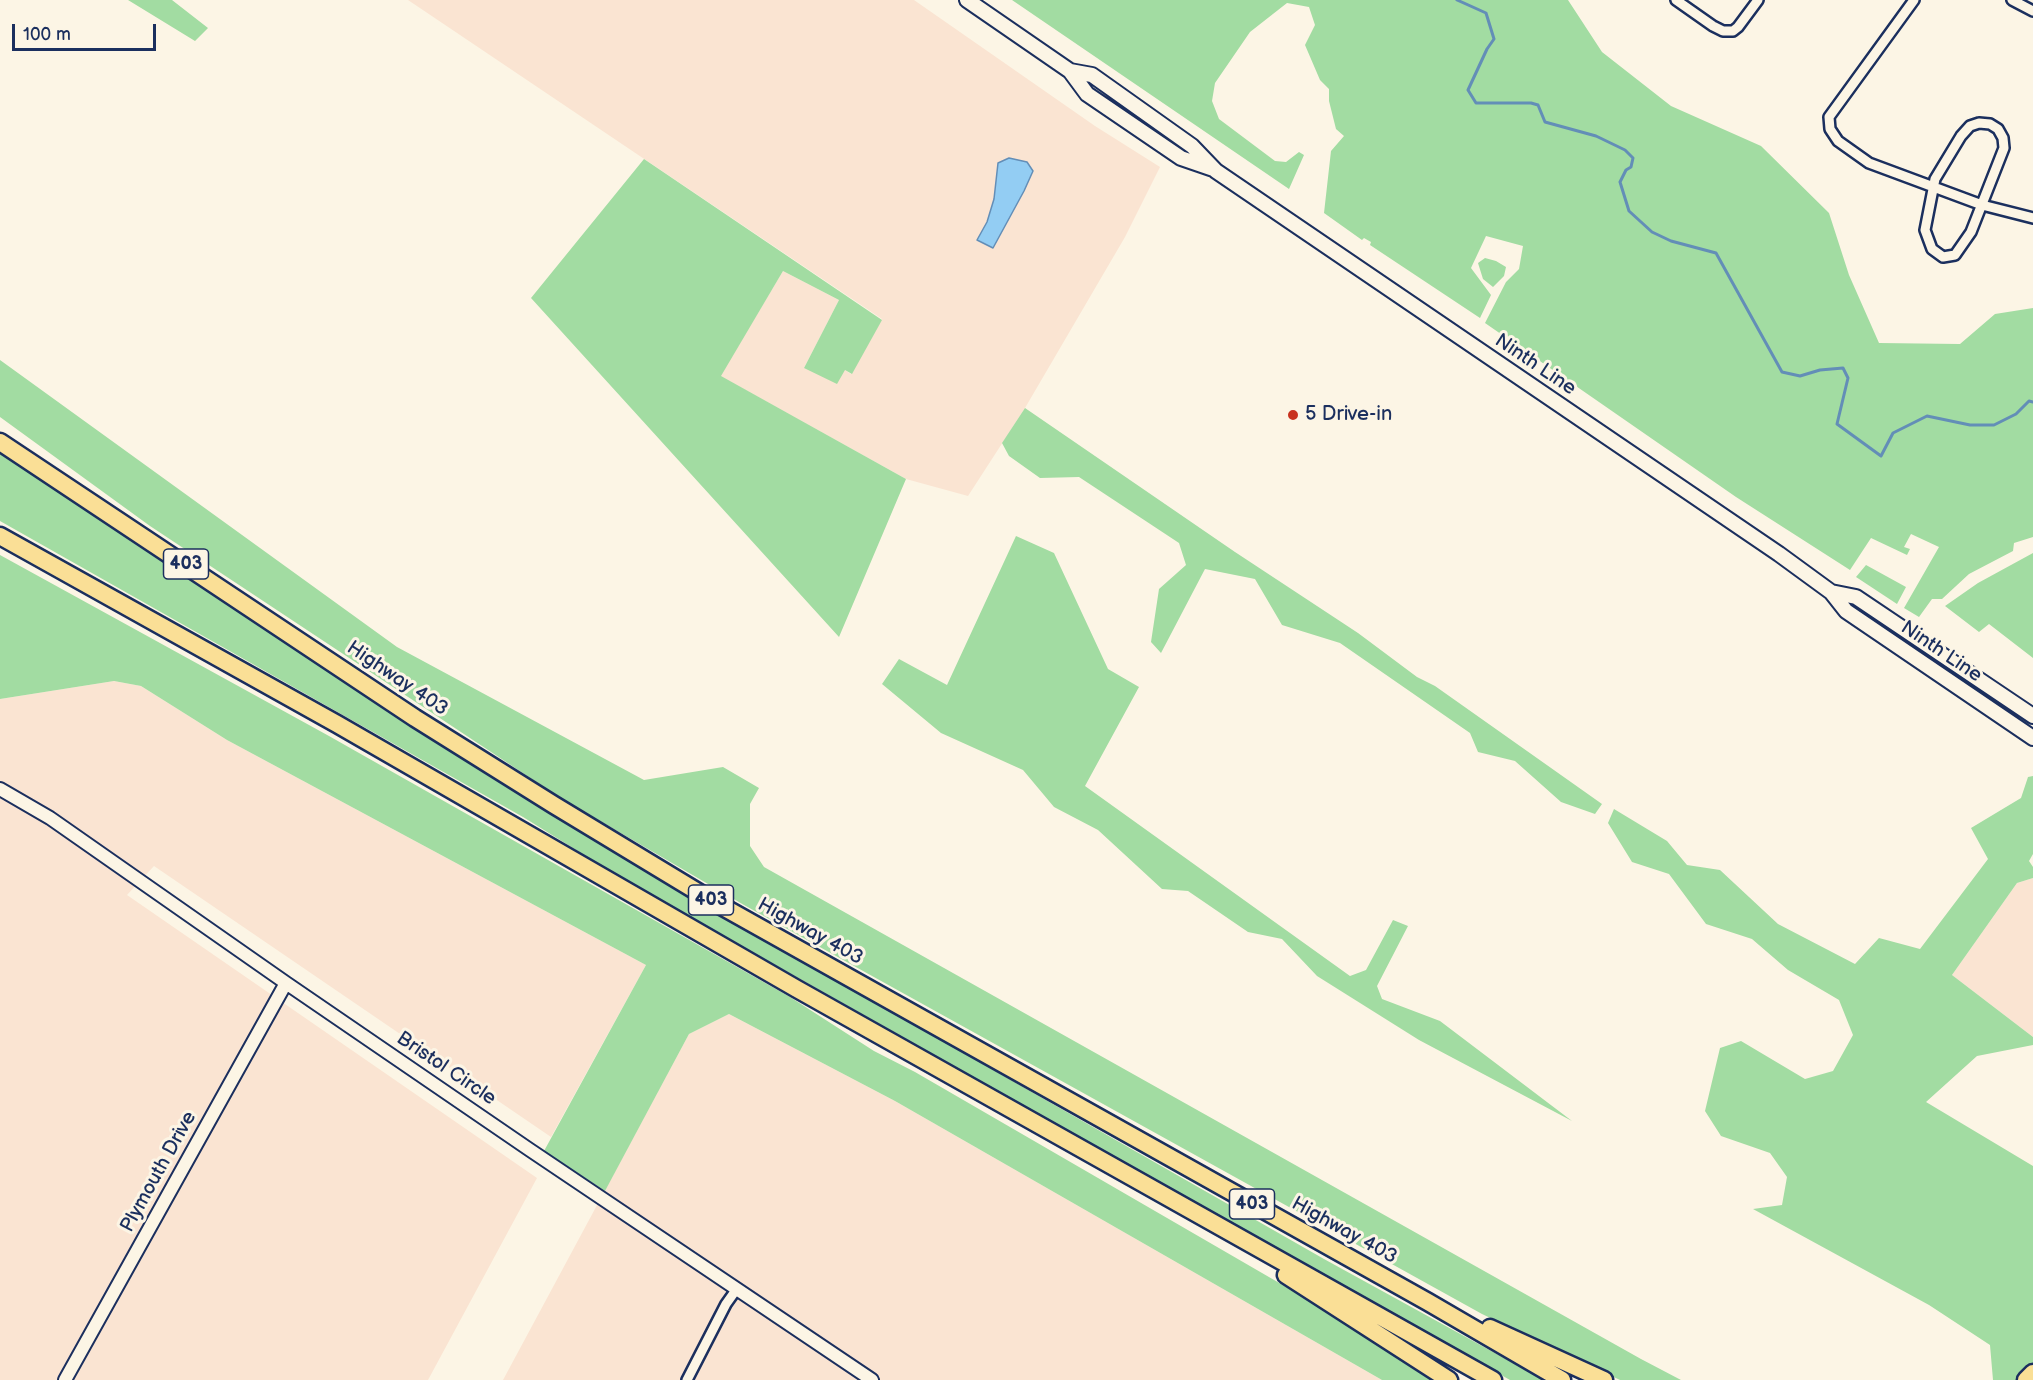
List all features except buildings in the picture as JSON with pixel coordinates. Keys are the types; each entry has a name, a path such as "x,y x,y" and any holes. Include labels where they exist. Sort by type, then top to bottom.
{"highway":[{"name":"Highway 403","path":"0,440 415,718 716,903 1428,1302 1562,1380"},
{"name":"403","path":"0,536 337,724 797,989 1493,1380"},
{"path":"1259,1250 1287,1275 1449,1380"},
{"path":"1428,1302 1604,1380"},
{"path":"2026,1380 2033,1373"}],"main road":[{"name":"Ninth Line","path":"967,0 1070,71 1092,75 1192,146 1216,171 1779,554 1831,592 1846,610 2033,738"},
{"name":"Ninth Line","path":"1831,592 1856,597 2033,716"}],"street":[{"path":"1676,0 1723,31 1733,31 1738,27 1758,0"},
{"path":"1914,0 1829,117 1830,129 1838,141 1869,163 1982,205 2033,218"},
{"path":"2012,0 2033,11"},
{"path":"1979,123 1990,124 1998,129 2003,138 2004,148 1971,232 1955,255 1944,257 1932,249 1925,230 1934,187 1935,179 1970,126 1979,123"},
{"name":"Bristol Circle","path":"0,789 50,818 286,983 872,1380"},
{"name":"Plymouth Drive","path":"65,1380 286,983"},
{"path":"687,1380 726,1304 736,1290"}],"shaded area":[{"path":"408,0 914,0 1095,126 1160,167 1125,237 1025,408 968,496 906,479 720,376 783,271 839,300 804,368 845,370 851,374 882,319"},
{"path":"114,681 141,686 227,740 646,965 551,1137 154,866 127,895 537,1178 428,1380 0,1380 0,699"},
{"path":"2033,878 2033,1037 1952,975 2017,883"},
{"path":"729,1014 895,1101 1382,1380 503,1380 689,1034"}],"green space":[{"path":"128,0 172,0 208,28 195,41"},
{"path":"1012,0 1568,0 1602,52 1671,106 1761,146 1829,213 1849,275 1879,343 1960,344 1995,314 2033,308 2033,537 2014,543 2013,551 1969,574 1942,599 1932,599 1919,617 1904,608 1939,547 1911,534 1904,547 1910,549 1907,555 1871,538 1850,570 1736,497 1485,323 1506,282 1519,269 1523,246 1486,236 1471,268 1491,295 1480,318 1370,245 1371,242 1364,238 1362,240 1324,213 1331,151 1344,136 1336,129 1329,101 1329,89 1320,80 1305,45 1315,25 1309,7 1287,3 1250,32 1215,83 1212,101 1219,119 1275,161 1286,162 1299,152 1304,155 1289,189"},
{"path":"644,159 882,320 852,374 845,370 837,384 804,368 839,300 783,271 721,376 906,479 839,637 531,298"},
{"path":"1485,258 1506,267 1504,276 1493,287 1483,279 1478,263"},
{"path":"0,360 397,647 644,780 723,767 759,788 750,804 750,846 764,867 1681,1380 1620,1380 1482,1314 744,905 559,797 150,526 0,417"},
{"path":"1025,408 1358,633 1417,677 1435,686 1602,804 1595,814 1561,802 1515,761 1478,752 1470,733 1340,643 1282,625 1255,579 1205,569 1161,653 1151,642 1159,589 1186,565 1179,543 1079,477 1040,478 1009,456 1002,443"},
{"path":"0,452 631,863 1324,1259 1544,1380 1510,1380 623,879 523,817 0,521"},
{"path":"1016,536 1054,553 1108,669 1139,687 1085,786 1350,976 1366,970 1393,920 1408,926 1377,986 1382,999 1440,1021 1572,1121 1419,1040 1317,976 1282,939 1248,932 1188,891 1162,889 1098,830 1054,807 1023,770 941,733 882,684 899,659 947,685"},
{"path":"2033,553 2033,658 1989,624 1979,632 1945,606 1978,583"},
{"path":"0,555 329,736 790,997 874,1051 915,1072 1300,1295 1431,1380 1382,1380 895,1101 729,1014 689,1034 605,1191 544,1151 646,965 227,740 141,686 114,681 0,699"},
{"path":"1866,565 1906,587 1897,604 1856,577"},
{"path":"2033,776 2033,854 2029,861 2033,867 2033,878 2017,883 1952,975 2033,1037 2033,1045 1977,1056 1926,1102 2033,1166 2033,1371 2022,1380 1993,1380 1990,1345 1929,1305 1753,1209 1782,1205 1787,1177 1770,1153 1721,1136 1705,1111 1720,1048 1741,1041 1805,1079 1833,1071 1853,1035 1839,1000 1788,970 1752,939 1706,924 1669,874 1632,862 1608,823 1614,809 1667,841 1687,865 1720,870 1778,924 1855,964 1879,938 1920,949 1988,859 1971,828 2021,798 2028,777"}],"water":[{"path":"1009,158 1027,162 1033,171 993,248 977,240 987,222 994,199 998,163"}],"waterway":[{"path":"1457,0 1486,13 1494,39 1468,90 1476,103 1538,105 1545,122 1596,136 1625,150 1633,158 1631,167 1626,170 1620,182 1629,211 1652,232 1671,241 1716,253 1782,372 1800,376 1820,370 1843,368 1848,378 1837,424 1881,456 1893,433 1927,416 1970,425 1994,425 2016,414 2029,401 2033,402"}],"place":[{"name":"5 Drive-in","path":"1293,415"}]}
